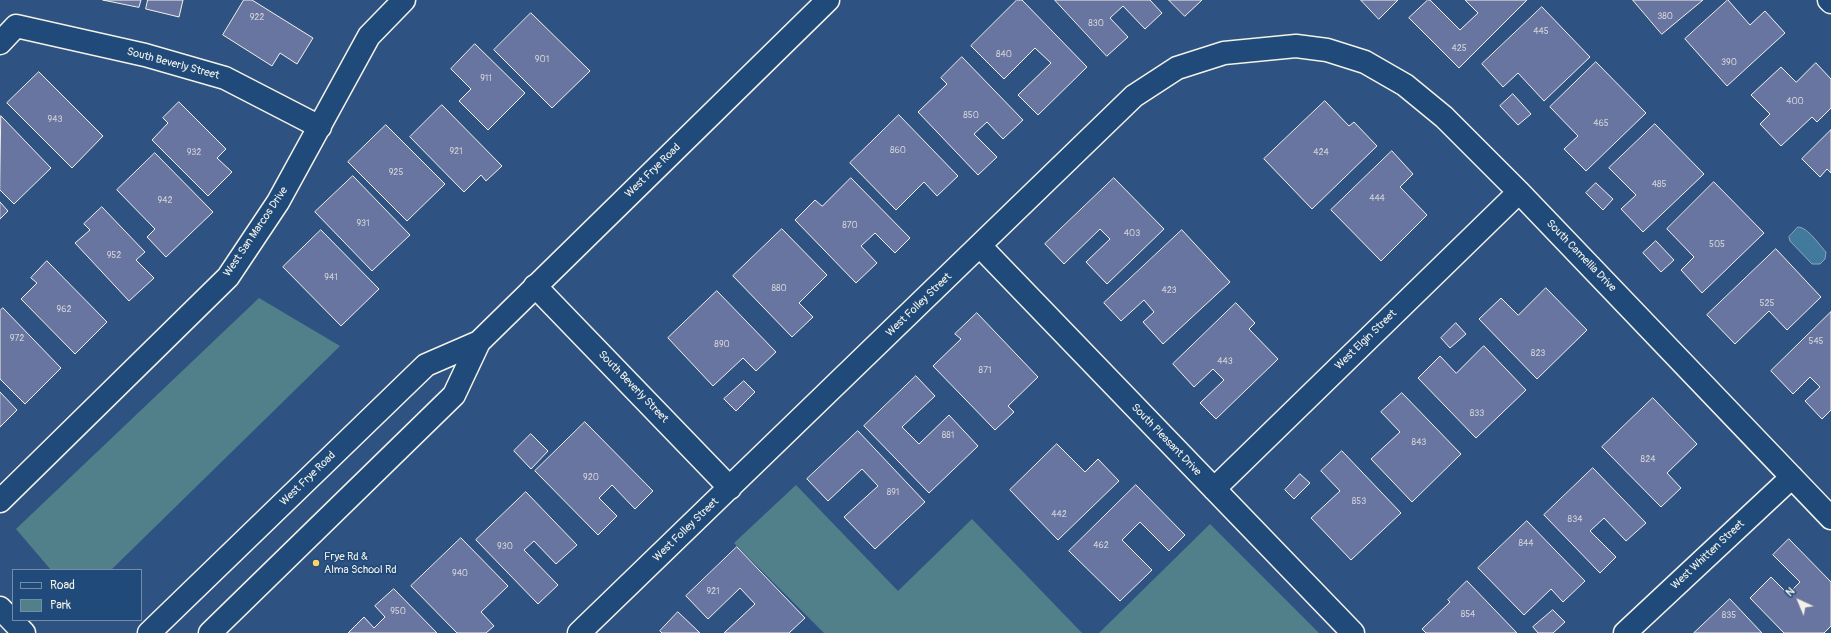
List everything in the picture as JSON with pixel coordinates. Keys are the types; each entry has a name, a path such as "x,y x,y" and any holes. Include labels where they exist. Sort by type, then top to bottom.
{"street":[{"name":"West San Marcos Drive","path":"0,501 228,277 278,202 369,36 404,0"},
{"name":"West Frye Road","path":"210,633 454,395 479,342 828,0"},
{"name":"South Beverly Street","path":"0,43 16,26 145,55 225,78 320,127"},
{"name":"South Camellia Drive","path":"1296,46 1327,50 1365,62 1405,85 1444,117 1519,192 1831,518"},
{"name":"West Folley Street","path":"579,633 1134,96 1178,68 1224,53 1296,46"},
{"name":"West Elgin Street","path":"1214,489 1519,192"},
{"name":"South Pleasant Drive","path":"980,246 1354,633"},
{"name":"South Beverly Street","path":"535,286 730,488"},
{"name":"West Frye Road","path":"149,633 426,365 479,342"},
{"name":"West Whitten Street","path":"1626,633 1792,477"},
{"path":"0,608 12,620"},
{"path":"12,621 24,633"}],"green space":[{"path":"259,298 340,346 112,569 50,569 16,529"},
{"path":"796,485 898,591 972,519 1082,633 824,633 734,543"},
{"path":"1210,524 1319,633 1099,633"}],"water":[{"path":"1798,227 1806,230 1826,252 1825,259 1820,264 1812,264 1790,241 1789,237"}],"building":[{"path":"103,0 141,0 139,7"},
{"path":"148,0 183,0 179,17 146,9"},
{"path":"244,0 252,0 313,38 297,64 280,53 272,66 223,35"},
{"path":"1017,0 1022,0 1087,67 1038,115 1018,95 1051,63 1035,48 1004,79 971,46"},
{"path":"1055,0 1150,0 1162,13 1145,29 1123,6 1110,18 1128,37 1107,56"},
{"path":"1169,0 1202,0 1185,16"},
{"path":"1361,0 1398,0 1379,19"},
{"path":"1428,0 1430,0 1460,30 1478,13 1465,0 1527,0 1459,68 1409,18"},
{"path":"1633,0 1703,0 1662,34"},
{"path":"1728,0 1750,25 1765,11 1785,33 1727,86 1685,39"},
{"path":"1542,7 1590,57 1544,101 1518,73 1503,87 1482,64"},
{"path":"531,13 590,71 552,108 494,50"},
{"path":"475,44 525,93 488,130 459,101 471,89 451,69"},
{"path":"962,57 1023,120 1003,139 987,122 974,134 997,157 978,175 918,112 947,84 941,78"},
{"path":"1596,62 1646,113 1586,171 1564,149 1578,136 1550,107"},
{"path":"1816,63 1831,79 1831,108 1817,122 1812,117 1781,146 1760,124 1770,114 1751,95 1781,67 1796,82"},
{"path":"39,72 103,136 72,168 7,103"},
{"path":"1513,94 1531,114 1518,125 1500,106"},
{"path":"1325,101 1349,126 1354,122 1377,146 1312,209 1264,159"},
{"path":"179,102 226,149 217,158 232,172 208,196 152,140 168,123 163,118"},
{"path":"442,105 502,166 486,181 481,175 464,192 410,137"},
{"path":"899,115 958,176 937,196 924,182 896,210 850,163"},
{"path":"1,116 51,168 14,204 0,190"},
{"path":"1655,124 1704,174 1643,232 1621,209 1636,195 1609,168"},
{"path":"386,125 445,184 407,221 348,162"},
{"path":"1831,130 1831,173 1827,169 1820,177 1802,159"},
{"path":"1392,151 1413,174 1400,187 1427,215 1381,261 1331,210"},
{"path":"155,153 213,212 166,257 147,237 155,229 117,190"},
{"path":"353,176 410,235 372,271 315,212"},
{"path":"851,178 910,238 895,253 875,233 861,246 877,263 856,283 795,220 815,200 822,206"},
{"path":"1114,178 1164,229 1107,284 1086,262 1110,239 1100,229 1064,264 1045,244"},
{"path":"1714,182 1764,233 1702,293 1681,270 1694,257 1667,229"},
{"path":"1596,183 1613,199 1603,210 1586,193"},
{"path":"0,202 8,211 0,219"},
{"path":"102,207 145,252 136,260 154,278 129,301 75,243 90,230 84,224"},
{"path":"782,229 827,275 799,303 813,317 792,337 733,276"},
{"path":"321,230 379,289 341,326 283,267"},
{"path":"1182,230 1230,282 1163,344 1143,322 1154,312 1144,300 1121,321 1104,303"},
{"path":"1656,241 1674,260 1661,272 1643,253"},
{"path":"1776,249 1821,297 1787,330 1769,311 1735,344 1707,315"},
{"path":"47,261 107,322 75,354 21,299 37,283 31,278"},
{"path":"1546,288 1587,330 1537,379 1479,319 1501,298 1518,315"},
{"path":"717,291 776,352 756,371 743,358 713,386 668,338"},
{"path":"1236,303 1255,323 1249,329 1278,359 1216,419 1200,403 1224,380 1213,369 1194,387 1173,364"},
{"path":"3,308 61,368 25,404 0,379 0,311"},
{"path":"1831,312 1831,410 1822,419 1805,401 1820,387 1810,377 1793,394 1771,371"},
{"path":"977,313 1038,377 1008,406 1014,412 995,430 933,366 961,339 955,334"},
{"path":"1456,323 1466,334 1450,348 1441,338"},
{"path":"1484,346 1526,390 1476,438 1418,378 1440,356 1456,373"},
{"path":"916,376 935,396 902,427 919,444 949,415 978,446 929,493 864,426"},
{"path":"744,381 755,392 736,411 724,399"},
{"path":"0,392 17,410 0,427"},
{"path":"1402,393 1461,454 1412,502 1371,459 1400,432 1381,412"},
{"path":"1653,398 1697,444 1667,473 1681,488 1661,507 1602,447"},
{"path":"585,422 653,491 635,509 612,485 599,498 617,516 598,535 535,471"},
{"path":"858,431 925,502 875,549 844,517 878,486 862,469 828,501 807,479"},
{"path":"531,434 548,451 531,469 514,451"},
{"path":"1057,444 1085,472 1098,459 1119,481 1058,540 1010,490"},
{"path":"1342,451 1401,513 1351,560 1311,518 1340,491 1321,471"},
{"path":"1593,468 1646,523 1626,541 1604,518 1590,531 1616,557 1600,573 1544,515"},
{"path":"1300,474 1310,483 1294,499 1285,490"},
{"path":"1136,485 1185,535 1169,551 1140,522 1122,540 1152,570 1120,601 1069,551"},
{"path":"526,492 577,545 556,564 534,541 524,550 558,585 538,604 476,540"},
{"path":"1527,521 1585,581 1563,602 1551,589 1524,615 1478,568"},
{"path":"461,538 508,586 481,612 494,626 486,633 457,633 411,586"},
{"path":"1789,539 1831,582 1831,626 1824,633 1784,633 1750,598 1771,577 1788,594 1800,582 1773,555"},
{"path":"737,547 805,618 789,633 724,633 755,604 740,588 708,619 686,596"},
{"path":"1467,581 1517,633 1426,633 1422,629 1450,602 1448,600"},
{"path":"394,589 437,633 348,633 364,617 374,628 385,617 375,606"},
{"path":"1730,599 1762,633 1694,633"},
{"path":"1553,610 1565,622 1553,633 1538,633 1533,627"},
{"path":"678,612 700,633 662,633 660,631"}],"place":[{"name":"Frye Rd & Alma School Rd","path":"316,563"}]}
